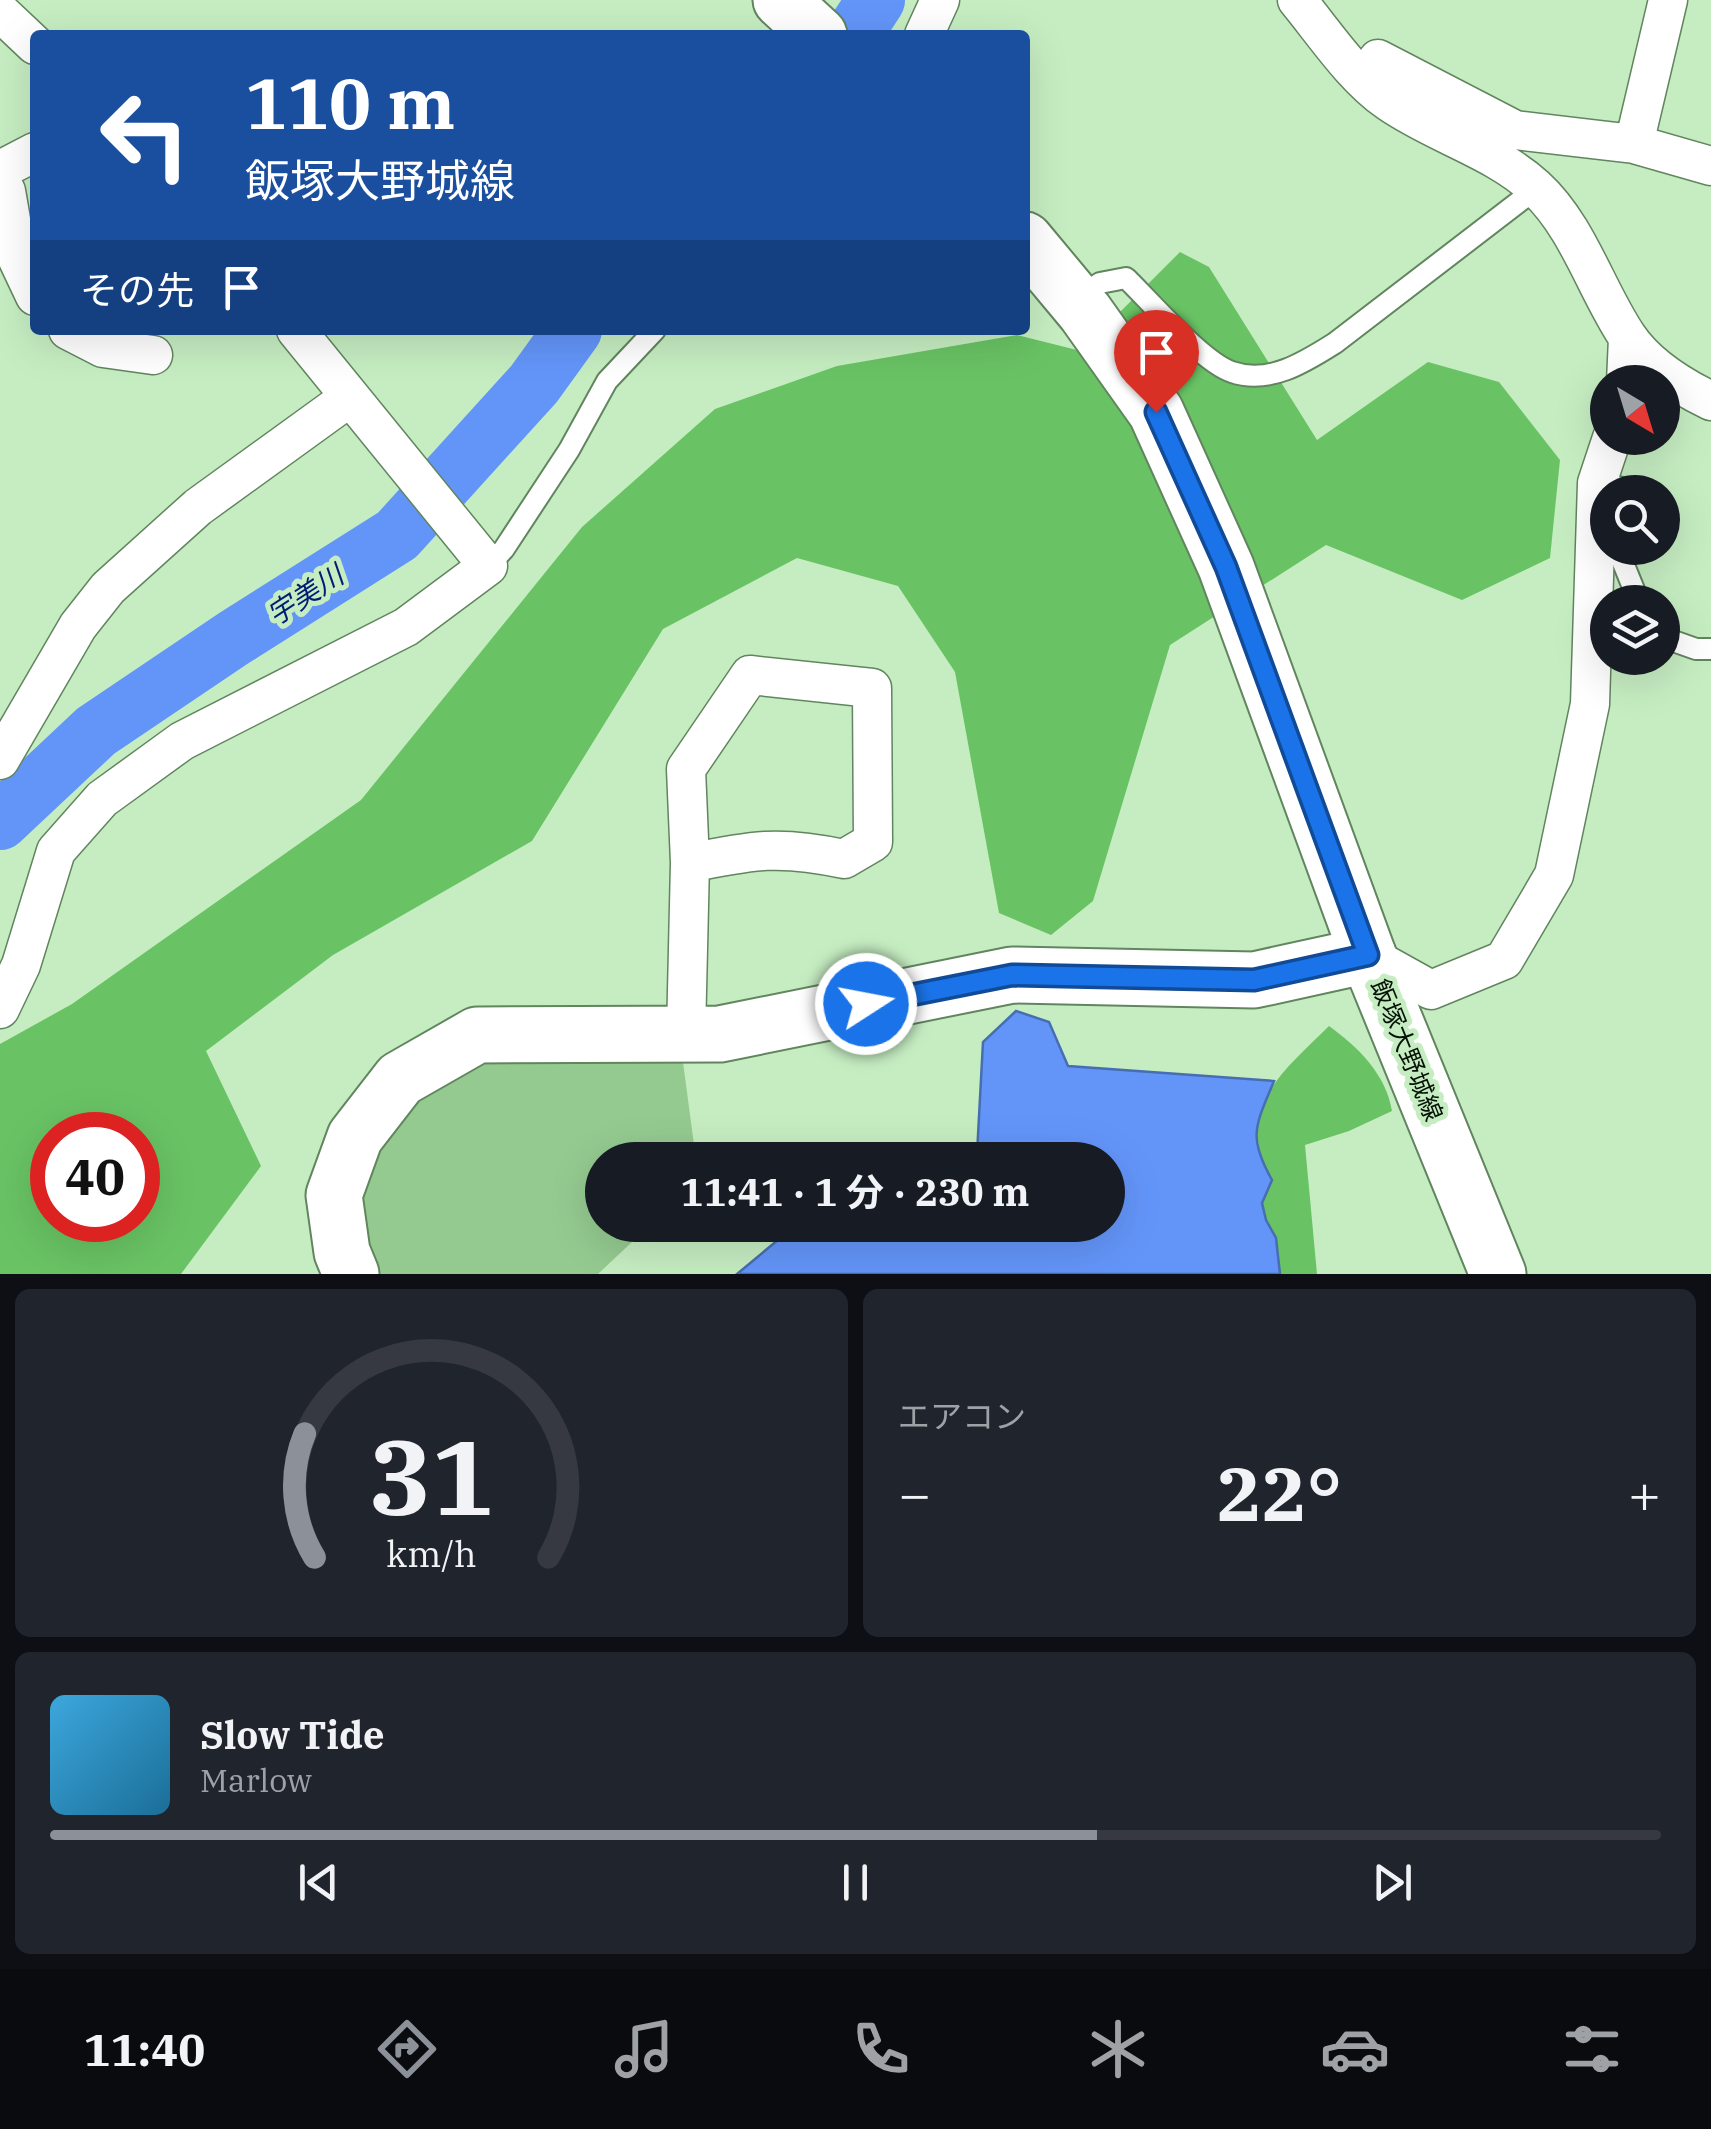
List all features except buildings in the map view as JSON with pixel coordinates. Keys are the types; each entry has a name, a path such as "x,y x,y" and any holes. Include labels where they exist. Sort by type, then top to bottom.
{"street":[{"path":"926,30 940,0"},
{"path":"1297,0 1364,80 1388,101 1503,163 1537,188 1580,246 1628,338 1674,382 1711,401"},
{"path":"1634,144 1668,0"},
{"path":"0,12 30,40"},
{"path":"1364,80 1378,59 1515,130 1634,144 1711,166"},
{"path":"0,170 30,155"},
{"path":"0,180 6,191 18,260 30,285"},
{"name":"飯塚大野城線","path":"1030,246 1076,300 1156,412 1226,567 1368,955 1498,1274"},
{"path":"78,335 103,348 153,355"},
{"path":"0,1009 21,965 56,851 102,799 182,740 406,627 488,566 300,335"},
{"path":"1627,365 1628,338"},
{"path":"0,760 78,626 108,588 198,507 350,397"},
{"path":"351,1274 342,1252 334,1195 355,1137 400,1079 477,1035 720,1034 1012,975 1254,980 1368,955 1431,990 1504,960 1554,874 1590,704 1603,565"},
{"path":"686,1034 690,863 686,768 750,675 872,688 873,842 844,859 802,850 754,849 690,863"}],"lane":[{"path":"1076,300 1100,282 1126,278 1208,357 1232,372 1267,375 1302,364 1335,343 1537,188"},
{"path":"488,566 504,549 569,450 606,381 650,335"},
{"path":"1680,643 1711,649"}],"green space":[{"path":"1180,252 1209,267 1317,440 1428,362 1499,382 1560,460 1550,558 1462,600 1326,545 1170,645 1093,901 1051,935 999,913 955,672 898,586 797,558 663,629 532,841 333,955 206,1051 261,1166 181,1274 0,1274 0,1044 72,1004 361,800 582,527 715,409 837,366 1017,335 1081,351"},
{"path":"1329,1026 1377,1073 1392,1111 1305,1145 1317,1274 1280,1274 1276,1238 1262,1203 1272,1180 1257,1133 1260,1112 1280,1077"},
{"path":"681,1047 694,1142 585,1142 585,1242 632,1242 598,1274 368,1274 353,1221 370,1138 470,1052"}],"water":[{"path":"1016,1011 1049,1022 1068,1066 1274,1081 1259,1120 1257,1141 1272,1180 1262,1203 1276,1238 1280,1274 737,1274 776,1242 1125,1242 1125,1142 978,1142 983,1042"}],"waterway":[{"name":"宇美川","path":"856,30 876,0"},
{"name":"宇美川","path":"0,821 96,731 397,535 534,384 569,335"}],"route":[{"path":"866,1004 1012,975 1254,980 1368,955 1226,567 1156,412"}]}
